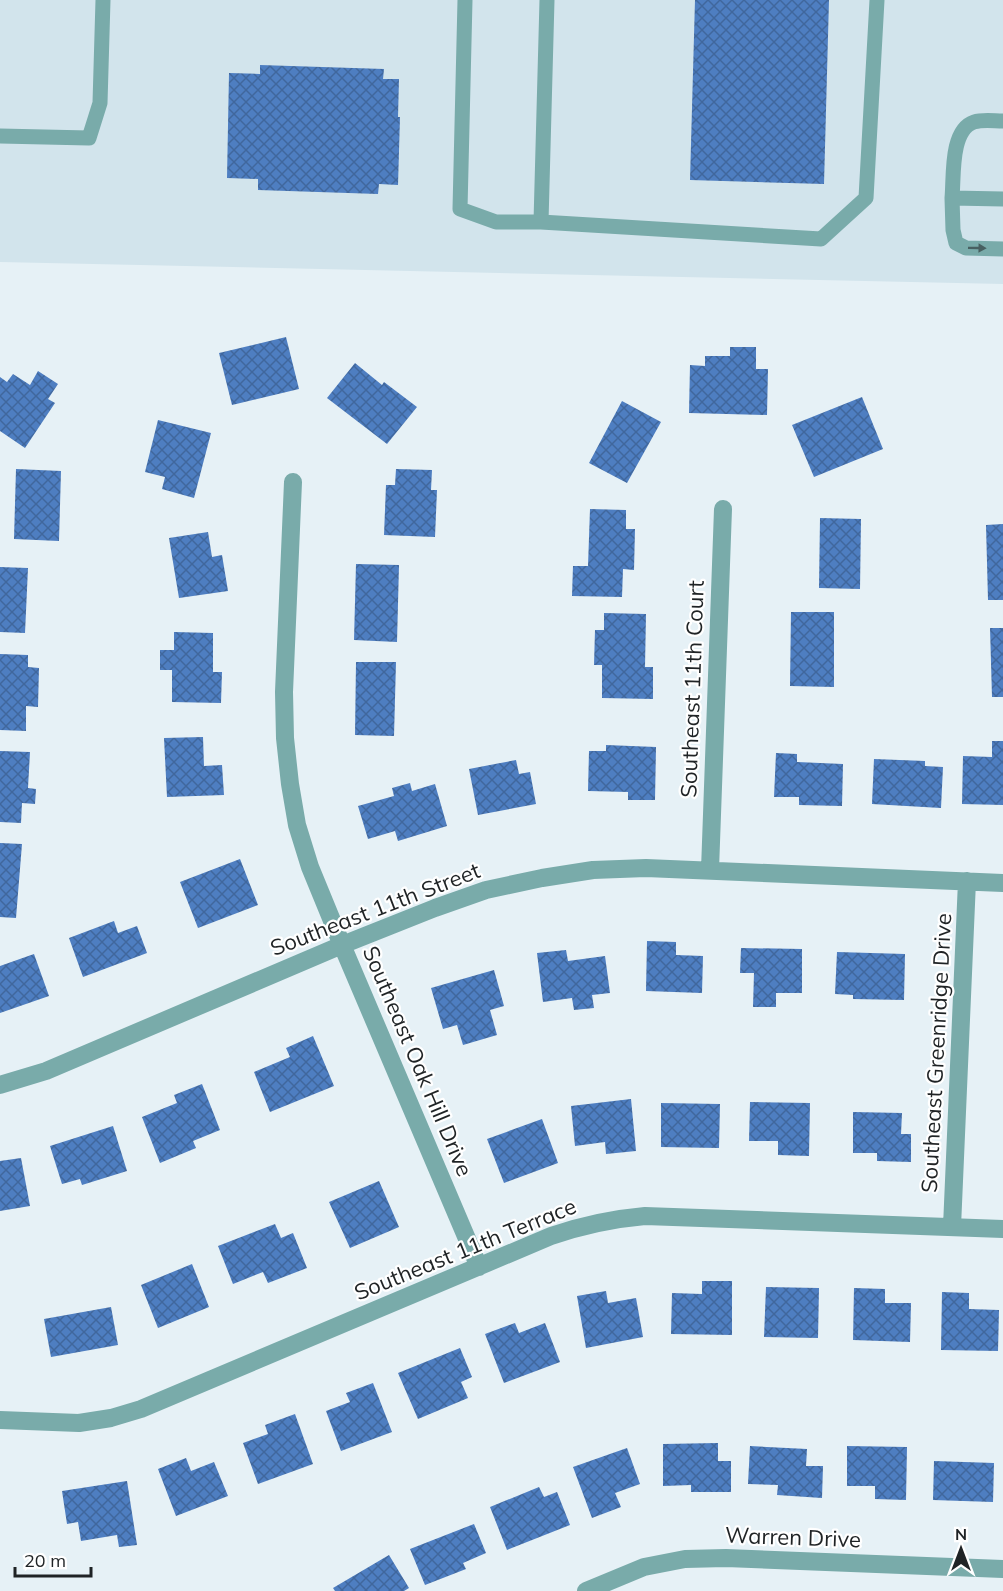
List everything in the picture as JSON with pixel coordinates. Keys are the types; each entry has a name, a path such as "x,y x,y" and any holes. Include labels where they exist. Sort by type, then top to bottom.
{"street":[{"name":"Southeast Oak Hill Drive","path":"293,482 284,692 285,738 297,825 310,867 342,945 479,1267"},
{"name":"Southeast 11th Court","path":"710,870 723,509"},
{"name":"Southeast 11th Street","path":"0,1085 46,1071 342,945 435,908 486,890 542,878 593,870 646,868 1003,883"},
{"name":"Southeast Greenridge Drive","path":"952,1227 967,881"},
{"name":"Southeast 11th Terrace","path":"0,1420 79,1423 111,1418 141,1409 551,1236 582,1226 645,1216 1003,1229"},
{"name":"Warren Drive","path":"586,1591 644,1567 685,1559 726,1558 1003,1569"}],"lane":[{"path":"0,136 89,138 100,103 103,0"},
{"path":"465,0 460,209 496,222 541,222 821,239 866,198 877,0"},
{"path":"541,222 547,0"},
{"path":"1003,121 985,120 972,123 963,130 956,142 952,198 953,230 956,243 966,248 1003,249"},
{"path":"952,198 1003,199"}],"shaded area":[{"path":"0,0 1003,0 1003,284 0,262"}],"building":[{"path":"695,0 829,0 824,184 690,180"},
{"path":"260,65 384,69 383,79 399,79 398,185 379,184 378,194 258,190 258,179 227,178 229,73 260,74"},
{"path":"286,337 299,389 232,405 219,353"},
{"path":"730,347 756,347 756,369 768,369 767,415 689,413 690,365 705,366 705,356 730,356"},
{"path":"355,363 382,385 384,382 417,407 387,444 327,398"},
{"path":"38,371 58,384 48,399 55,403 25,448 0,431 0,377 7,382 13,374 30,385"},
{"path":"862,397 883,449 814,477 792,425"},
{"path":"622,401 661,422 627,483 589,463"},
{"path":"158,420 211,433 194,498 162,489 165,477 145,472"},
{"path":"16,469 61,471 59,541 14,539"},
{"path":"396,469 432,470 431,490 437,490 435,537 384,535 386,485 395,485"},
{"path":"590,509 626,510 626,529 635,529 634,570 623,569 622,597 572,596 573,566 588,566"},
{"path":"820,518 861,519 860,589 819,588"},
{"path":"1003,524 1003,600 988,600 986,525"},
{"path":"208,532 212,557 222,555 228,591 179,598 169,538"},
{"path":"356,564 399,565 397,642 354,640"},
{"path":"0,567 28,568 25,633 0,632"},
{"path":"791,612 834,612 834,687 790,686"},
{"path":"604,613 646,614 645,667 653,667 653,699 602,698 602,665 594,665 595,630 604,630"},
{"path":"990,628 1003,628 1003,697 992,697"},
{"path":"174,632 213,633 213,672 222,672 221,703 172,702 172,670 160,670 160,650 174,650"},
{"path":"0,654 28,655 28,667 39,668 38,707 26,706 26,731 0,730"},
{"path":"356,662 396,662 394,736 355,735"},
{"path":"203,737 204,766 222,765 224,795 167,797 164,738"},
{"path":"992,741 1003,741 1003,805 962,804 963,756 992,757"},
{"path":"606,745 656,747 655,800 628,800 628,792 588,791 589,751 606,751"},
{"path":"0,751 30,752 28,788 36,789 35,804 22,803 21,823 0,822"},
{"path":"776,753 797,754 797,762 843,764 842,806 799,805 799,797 774,797"},
{"path":"874,759 925,761 925,766 943,767 941,808 872,804"},
{"path":"516,760 519,774 530,772 536,804 478,815 469,769"},
{"path":"410,783 412,791 435,784 447,826 398,841 395,831 368,839 358,806 394,796 392,788"},
{"path":"0,843 22,844 16,918 0,917"},
{"path":"240,859 258,905 198,928 180,882"},
{"path":"114,921 118,933 137,926 147,953 83,977 69,938"},
{"path":"647,941 676,942 676,955 703,956 702,993 646,991"},
{"path":"741,948 802,949 802,993 776,993 776,1007 753,1007 754,973 740,973"},
{"path":"566,950 568,961 605,956 610,993 592,995 594,1008 574,1010 572,998 543,1002 537,953"},
{"path":"837,952 905,954 904,1000 853,999 853,995 835,994"},
{"path":"34,954 49,996 0,1013 0,966"},
{"path":"494,970 504,1006 490,1010 497,1035 463,1045 457,1025 443,1029 431,988"},
{"path":"313,1036 334,1086 270,1112 254,1072 290,1057 286,1048"},
{"path":"202,1084 220,1130 193,1141 196,1148 160,1163 142,1117 177,1103 174,1095"},
{"path":"631,1099 636,1151 606,1154 605,1142 575,1146 571,1106"},
{"path":"750,1102 810,1103 809,1156 778,1155 778,1141 749,1141"},
{"path":"661,1103 720,1104 719,1148 661,1147"},
{"path":"853,1112 902,1113 901,1134 911,1134 911,1162 877,1161 877,1153 853,1153"},
{"path":"542,1119 558,1163 504,1183 487,1139"},
{"path":"113,1126 127,1171 82,1185 80,1179 62,1184 50,1146"},
{"path":"21,1158 30,1206 0,1211 0,1161"},
{"path":"379,1181 399,1227 350,1248 329,1202"},
{"path":"275,1224 281,1238 293,1233 307,1268 268,1283 263,1272 233,1284 218,1246"},
{"path":"192,1264 209,1307 158,1328 141,1285"},
{"path":"702,1281 732,1281 732,1335 671,1334 672,1293 702,1294"},
{"path":"766,1287 819,1288 818,1338 764,1337"},
{"path":"854,1288 885,1289 885,1303 911,1303 910,1342 853,1340"},
{"path":"606,1291 608,1303 636,1298 643,1337 586,1348 577,1296"},
{"path":"942,1292 969,1293 969,1309 999,1310 998,1351 941,1350"},
{"path":"111,1307 118,1345 51,1357 44,1319"},
{"path":"515,1323 519,1333 545,1323 560,1362 504,1383 485,1334"},
{"path":"460,1348 472,1377 461,1382 468,1398 418,1419 398,1373"},
{"path":"373,1383 392,1432 341,1451 326,1411 350,1402 346,1393"},
{"path":"295,1414 313,1464 258,1484 243,1443 268,1434 265,1425"},
{"path":"718,1443 718,1461 731,1461 731,1492 691,1492 691,1485 663,1486 663,1444"},
{"path":"750,1446 807,1449 806,1466 823,1466 822,1498 777,1495 778,1485 748,1484"},
{"path":"847,1446 907,1447 906,1500 875,1499 875,1486 847,1486"},
{"path":"627,1448 640,1484 615,1493 621,1507 592,1518 573,1467"},
{"path":"186,1458 191,1471 214,1462 228,1496 176,1516 158,1469"},
{"path":"934,1461 994,1463 993,1502 933,1500"},
{"path":"127,1481 137,1545 119,1547 117,1535 81,1541 78,1522 67,1524 62,1491"},
{"path":"539,1487 544,1497 557,1492 570,1525 507,1550 490,1507"},
{"path":"474,1524 486,1553 463,1563 466,1569 425,1585 410,1549"},
{"path":"389,1555 409,1588 404,1591 335,1591 333,1588"}]}
